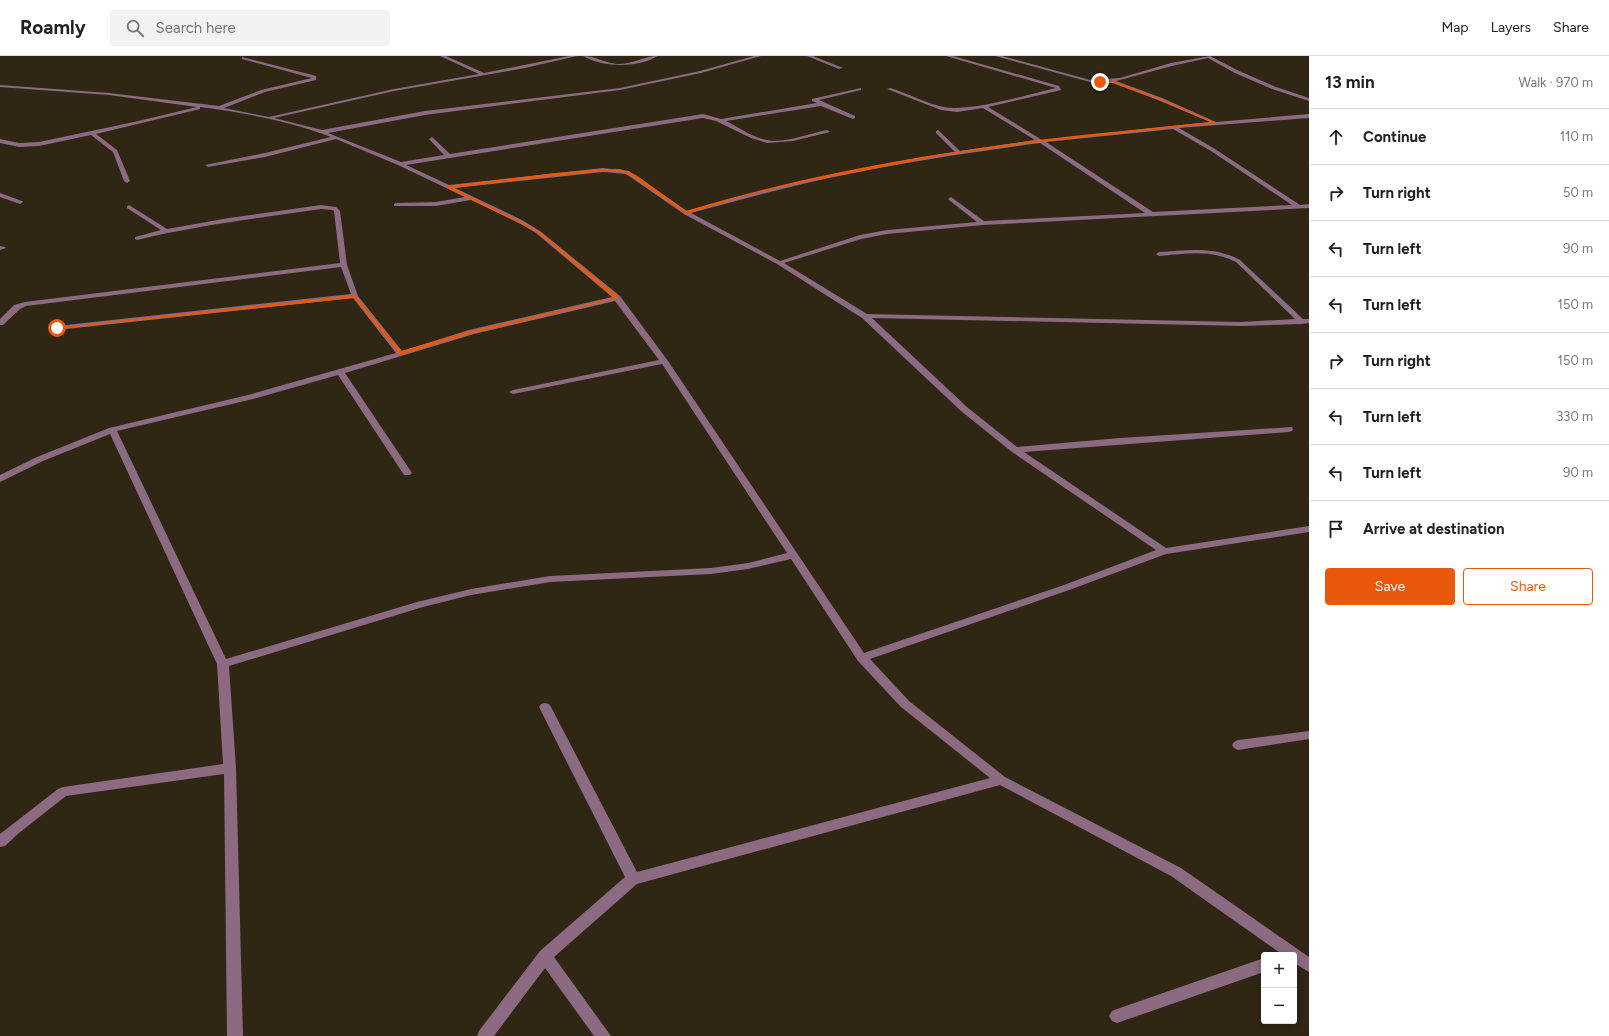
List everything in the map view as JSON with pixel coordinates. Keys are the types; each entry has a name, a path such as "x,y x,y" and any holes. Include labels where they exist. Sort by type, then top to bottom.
{"street":[{"path":"442,56 483,74"},
{"path":"269,118 376,94 526,67 575,56"},
{"path":"585,56 617,65 627,64 656,56"},
{"path":"322,132 424,113 620,89 701,72 759,56"},
{"path":"809,56 841,68"},
{"path":"889,89 941,108 957,110 984,106 1059,89 1057,87 948,56"},
{"path":"997,56 1090,81 1113,82 1160,99 1215,123"},
{"path":"1113,82 1208,56 1236,72 1274,88 1309,100"},
{"path":"219,108 263,91 314,79 314,77 299,72 244,58"},
{"path":"0,86 109,94 219,108 269,118 322,132 400,164 472,198 538,232 617,298 664,361 862,658 905,704 1001,780 1176,872 1290,952"},
{"path":"853,117 814,101 814,99 860,89"},
{"path":"723,120 822,104"},
{"path":"984,106 1151,214"},
{"path":"0,141 27,145 92,133 203,107"},
{"path":"400,164 689,117 708,116 723,120 760,140 768,141 777,141 827,132"},
{"path":"686,213 743,195 794,183 958,152 1040,141 1173,127 1309,116"},
{"path":"1296,117 1309,124"},
{"path":"1173,127 1214,150 1298,206"},
{"path":"938,132 958,152"},
{"path":"92,133 114,151 127,181"},
{"path":"208,165 265,155 334,138"},
{"path":"432,139 448,156"},
{"path":"449,187 555,174 603,170 620,170 634,176 686,213 779,263 865,316 964,409 1015,450 1164,551"},
{"path":"0,195 20,202"},
{"path":"396,205 436,204 472,198"},
{"path":"951,199 983,223"},
{"path":"129,206 165,230"},
{"path":"779,263 860,237 887,232 983,223 1309,206"},
{"path":"137,238 165,230 329,207 334,208 337,211 344,265 355,296 400,353"},
{"path":"1159,254 1206,252 1222,253 1231,257 1238,261 1306,322"},
{"path":"0,323 17,307 31,303 344,265"},
{"path":"57,328 355,296"},
{"path":"0,479 40,459 112,430 250,397 340,372 472,332 617,298"},
{"path":"865,316 1241,324 1306,322"},
{"path":"513,392 664,361"},
{"path":"340,372 407,473"},
{"path":"1015,450 1289,429"},
{"path":"112,430 223,664 230,768 235,1036"},
{"path":"862,658 1068,587 1164,551 1309,529"},
{"path":"223,664 421,604 471,592 550,579 711,571 748,566 793,555"},
{"path":"545,707 633,879"},
{"path":"1238,745 1309,735"},
{"path":"0,842 14,829 63,792 230,768"},
{"path":"485,1036 545,956 633,879 1001,780"},
{"path":"545,956 603,1036"},
{"path":"1297,957 1309,965"},
{"path":"1117,1016 1261,966"}],"route":[{"path":"57,328 355,296 400,353 472,332 617,298 538,232 520,221 449,187 555,174 620,170 634,176 686,213 743,195 794,183 945,154 1040,141 1215,123 1160,99 1113,82 1100,82"}]}
